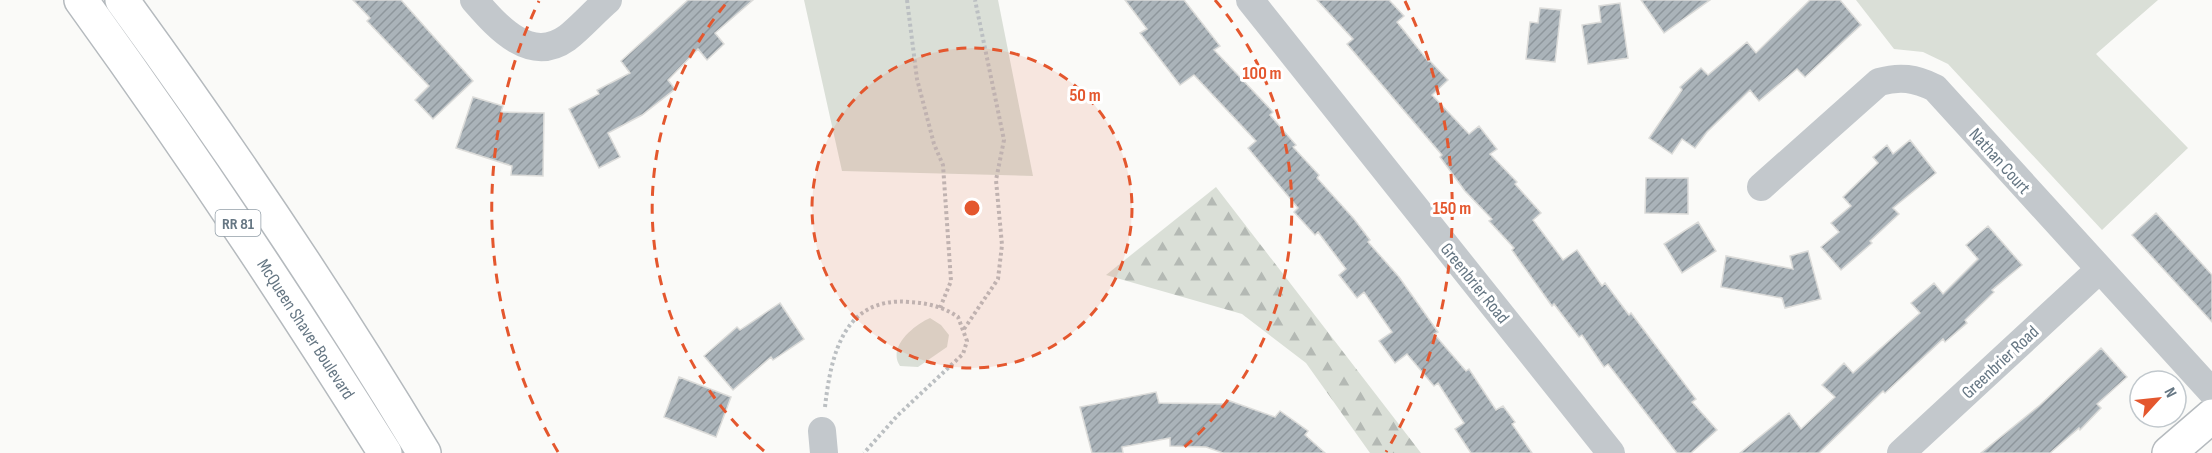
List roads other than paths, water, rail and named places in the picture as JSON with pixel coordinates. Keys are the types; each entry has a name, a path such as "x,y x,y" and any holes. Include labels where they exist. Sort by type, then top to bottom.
{"main road":[{"name":"McQueen Shaver Boulevard","path":"81,0 181,138 292,304 385,453"},
{"name":"McQueen Shaver Boulevard","path":"122,0 204,112 294,246 424,453"},
{"path":"2169,453 2212,416"}],"street":[{"path":"474,0 508,37 533,45 545,46 565,39 608,0"},
{"name":"Greenbrier Road","path":"1250,0 1611,453"},
{"name":"Nathan Court","path":"1761,187 1872,87 1893,78 1921,81 1935,88 2212,392"},
{"name":"Greenbrier Road","path":"1901,453 2099,270"}]}
